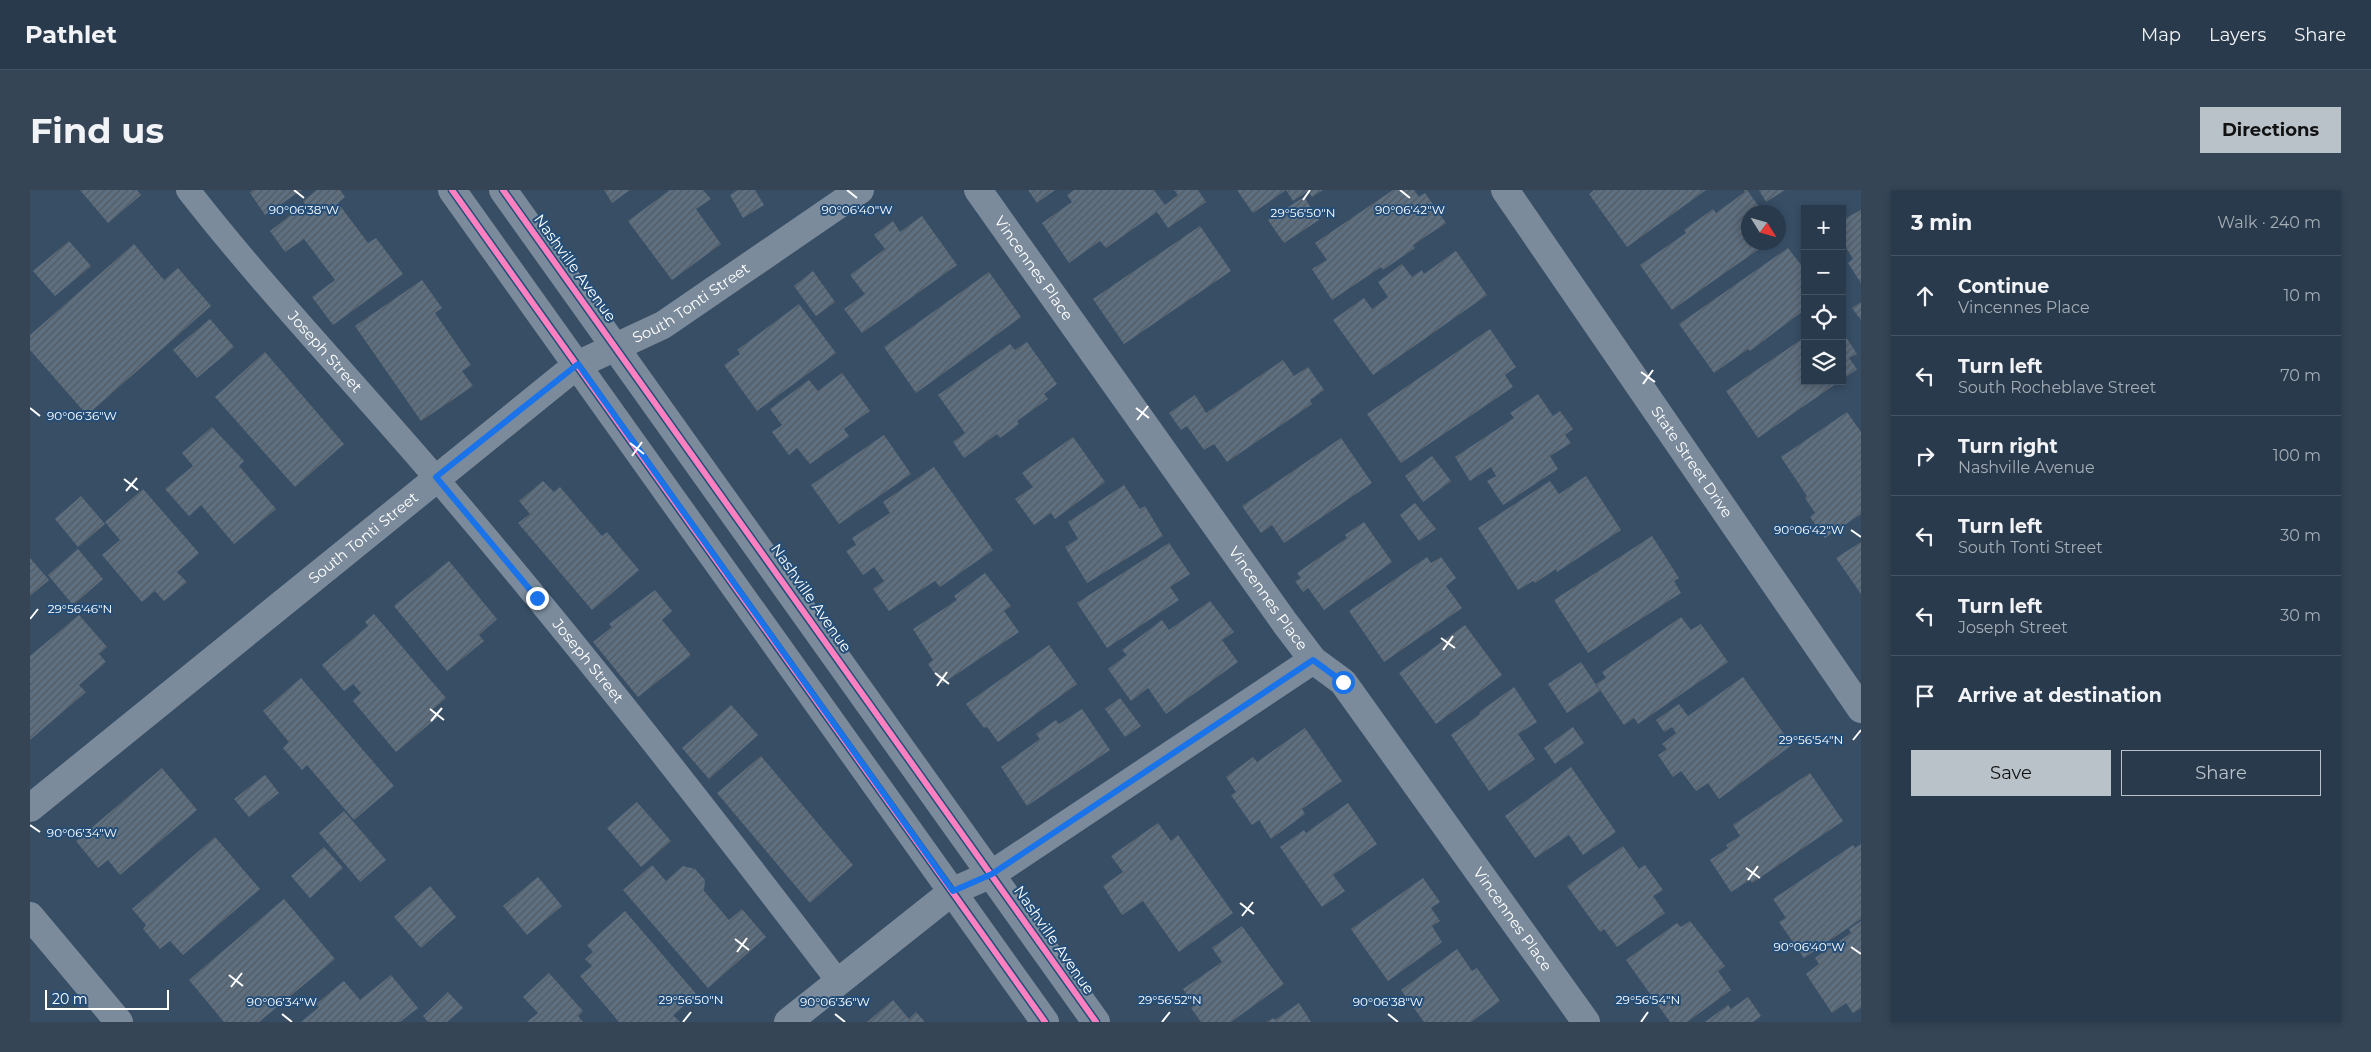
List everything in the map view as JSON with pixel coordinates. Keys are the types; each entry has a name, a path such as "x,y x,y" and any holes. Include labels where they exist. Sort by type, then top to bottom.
{"street":[{"path":"452,190 578,364 1045,1022"},
{"name":"Nashville Avenue","path":"503,190 617,347 1096,1022"},
{"name":"South Tonti Street","path":"30,808 436,477 578,364 663,325 860,190"},
{"name":"Vincennes Place","path":"978,190 1313,660 1343,682 1586,1022"},
{"name":"State Street Drive","path":"1505,190 1861,709"},
{"path":"788,1022 953,891 992,874 1313,660"},
{"path":"30,916 119,1022"}],"lane":[{"name":"Joseph Street","path":"188,190 241,258 436,477 664,754 838,981"}],"building":[{"path":"80,190 137,190 141,195 108,223"},
{"path":"253,190 302,190 265,215 250,193"},
{"path":"317,190 340,190 345,197 338,203 368,243 376,238 403,274 333,325 312,297 335,280 304,239 285,252 270,231 305,204 303,201"},
{"path":"604,190 630,190 612,203"},
{"path":"670,190 703,190 711,199 696,209 721,244 672,280 628,221"},
{"path":"738,190 755,190 764,205 743,218 730,195"},
{"path":"1028,190 1055,190 1037,203"},
{"path":"1074,190 1154,190 1165,205 1178,195 1174,190 1198,190 1206,202 1168,228 1157,212 1106,248 1100,241 1069,263 1042,223 1072,202 1067,195"},
{"path":"1237,190 1286,190 1253,213"},
{"path":"1286,190 1323,190 1312,197 1308,191 1293,201"},
{"path":"1393,190 1414,190 1419,197 1425,193 1446,223 1413,245 1415,248 1383,270 1381,267 1332,300 1312,269 1327,260 1315,243"},
{"path":"1594,190 1706,190 1627,247 1589,194"},
{"path":"1744,190 1747,190 1758,205 1741,205 1741,250 1758,250 1672,310 1640,265 1686,233 1684,230 1713,209 1716,213 1745,192"},
{"path":"1759,190 1785,190 1766,202"},
{"path":"1304,197 1319,220 1284,243 1268,220"},
{"path":"1861,210 1861,283 1848,263 1853,259 1846,248 1846,218"},
{"path":"922,216 957,265 862,333 844,309 865,294 850,275 885,249 874,235 893,221 900,232"},
{"path":"1200,226 1231,271 1124,344 1093,299"},
{"path":"69,241 91,266 55,296 33,271"},
{"path":"134,244 164,280 178,268 211,306 87,415 30,350 30,335"},
{"path":"1788,248 1801,265 1801,313 1750,351 1748,349 1714,373 1679,324"},
{"path":"1456,251 1487,295 1373,375 1333,320 1364,298 1372,309 1388,297 1378,282 1402,264 1412,277 1422,270 1424,274"},
{"path":"813,271 835,302 816,316 794,286"},
{"path":"989,272 1021,317 916,393 884,347"},
{"path":"422,280 442,308 435,313 471,365 462,371 473,386 421,421 355,326"},
{"path":"1861,302 1861,320 1852,308"},
{"path":"799,304 836,353 757,411 724,365 740,354 737,350"},
{"path":"210,319 234,347 197,378 173,350"},
{"path":"1490,329 1516,367 1505,375 1513,387 1401,463 1367,414"},
{"path":"1846,337 1857,354 1849,358 1857,369 1846,377"},
{"path":"1801,340 1801,385 1834,385 1758,438 1726,391"},
{"path":"1027,342 1057,384 1044,394 1048,399 1017,421 1019,424 1000,438 997,434 964,458 953,442 965,433 938,395 1010,344 1015,350"},
{"path":"265,352 344,444 295,487 215,397"},
{"path":"1283,360 1294,376 1308,367 1324,390 1310,400 1312,404 1227,462 1214,444 1204,450 1187,426 1181,430 1169,413 1195,395 1206,413"},
{"path":"842,373 870,411 844,429 849,436 810,464 797,448 789,455 772,432 782,425 770,409 809,380 818,391"},
{"path":"1538,394 1553,416 1560,411 1573,429 1565,435 1571,443 1550,456 1558,469 1503,505 1487,481 1496,476 1491,467 1470,481 1455,457 1514,418 1510,413"},
{"path":"1847,412 1861,432 1861,514 1825,538 1810,517 1815,513 1805,498 1807,496 1781,457"},
{"path":"212,427 244,461 239,466 276,509 234,544 201,505 189,516 165,489 193,466 182,453"},
{"path":"884,435 911,474 839,524 811,485"},
{"path":"1073,437 1105,482 1055,519 1051,513 1034,525 1015,499 1033,487 1022,473"},
{"path":"1341,438 1372,483 1284,543 1272,525 1261,533 1242,506"},
{"path":"1432,456 1451,481 1423,502 1405,476"},
{"path":"934,467 993,550 940,587 935,581 889,611 873,589 884,581 874,567 863,575 846,551 856,545 852,538 890,513 883,502"},
{"path":"1586,476 1621,530 1557,572 1556,569 1535,583 1533,581 1518,590 1478,528 1550,481 1559,494"},
{"path":"543,481 554,492 560,487 602,536 607,532 639,570 592,610 518,523 530,514 519,501"},
{"path":"1124,485 1140,509 1145,506 1163,536 1087,583 1065,547 1078,539 1068,522"},
{"path":"143,489 199,553 177,572 187,582 164,601 155,591 142,602 102,555 120,540 105,522"},
{"path":"81,496 105,524 78,547 55,519"},
{"path":"1415,503 1436,529 1419,541 1400,515"},
{"path":"1364,522 1392,562 1324,610 1308,588 1303,592 1295,581 1301,578 1297,573 1347,538 1345,535"},
{"path":"1652,536 1679,578 1674,581 1681,593 1588,653 1554,600"},
{"path":"1861,542 1861,594 1836,558"},
{"path":"1169,543 1190,574 1170,587 1179,600 1107,648 1077,603"},
{"path":"78,549 103,579 73,605 48,575"},
{"path":"1427,557 1431,563 1441,557 1456,578 1446,586 1462,608 1384,662 1349,611"},
{"path":"30,558 49,580 30,596"},
{"path":"449,561 497,619 479,635 484,641 447,671 394,606"},
{"path":"985,573 1011,606 1004,611 1019,632 942,684 928,664 933,660 913,629 957,600 954,596"},
{"path":"655,590 672,611 662,620 691,655 638,697 593,642 612,627 609,624"},
{"path":"1210,601 1234,632 1222,640 1238,662 1166,714 1148,688 1131,701 1108,669 1127,655 1122,650 1162,620 1169,630"},
{"path":"374,614 446,698 432,710 438,717 396,752 353,701 361,693 353,684 344,691 322,665 368,626 365,622"},
{"path":"79,615 107,647 99,654 106,662 79,685 86,692 30,740 30,656"},
{"path":"1681,617 1691,630 1701,624 1728,662 1638,724 1634,718 1624,725 1596,684 1606,678 1602,672"},
{"path":"1465,625 1502,675 1436,724 1399,673"},
{"path":"1049,645 1077,684 998,742 987,727 984,728 966,704"},
{"path":"1581,662 1600,691 1567,713 1548,684"},
{"path":"1743,677 1792,745 1719,799 1708,783 1696,791 1681,771 1673,777 1658,755 1667,749 1662,744 1676,733 1672,727 1664,732 1656,720 1679,704 1688,716"},
{"path":"301,678 394,786 354,820 307,765 302,770 283,748 289,742 263,711"},
{"path":"1514,687 1537,722 1518,734 1535,759 1489,791 1451,735"},
{"path":"1120,698 1141,726 1125,737 1105,709"},
{"path":"731,705 758,735 709,779 682,748"},
{"path":"1082,709 1110,750 1027,806 1001,767 1040,739 1036,734 1056,720 1059,724"},
{"path":"1573,727 1584,743 1555,764 1544,748"},
{"path":"1305,728 1342,781 1302,809 1305,814 1271,839 1259,820 1252,825 1231,795 1236,792 1226,777 1253,757 1257,762"},
{"path":"761,756 853,865 810,903 717,793"},
{"path":"1571,767 1616,832 1583,855 1569,835 1535,858 1505,816"},
{"path":"162,768 197,810 120,875 108,860 98,868 76,841"},
{"path":"1810,773 1843,821 1752,883 1750,880 1731,892 1710,860 1728,848 1726,845 1740,836 1733,825"},
{"path":"265,775 279,793 249,817 234,799"},
{"path":"637,802 671,841 641,867 607,828"},
{"path":"1348,803 1377,844 1333,875 1345,891 1322,907 1280,847 1304,830 1306,833"},
{"path":"344,811 386,860 360,882 319,833"},
{"path":"1158,823 1171,841 1178,835 1233,913 1179,952 1143,901 1122,915 1103,886 1123,872 1111,856"},
{"path":"215,837 260,889 183,955 170,941 160,949 143,929 146,925 132,909"},
{"path":"1861,844 1861,919 1804,958 1779,922 1786,918 1773,899 1853,845 1855,848"},
{"path":"1623,846 1639,869 1645,865 1663,890 1653,896 1665,913 1617,947 1604,929 1600,932 1567,886"},
{"path":"324,847 343,868 310,898 291,876"},
{"path":"652,865 666,881 683,866 695,869 705,880 704,891 729,920 742,909 766,937 708,988 623,890"},
{"path":"538,877 562,906 527,935 503,906"},
{"path":"1423,878 1440,902 1431,908 1440,921 1432,926 1442,942 1388,981 1351,929"},
{"path":"430,886 456,917 421,948 394,917"},
{"path":"284,899 335,959 259,1022 224,1022 189,980"},
{"path":"625,911 697,995 673,1015 680,1022 619,1022 580,976 592,966 585,959 593,952 587,945"},
{"path":"1690,921 1725,966 1718,971 1731,990 1687,1022 1670,1022 1626,960 1677,923 1681,927"},
{"path":"1861,921 1861,1008 1853,1013 1846,1003 1832,1013 1806,974 1819,964 1815,958 1851,933 1849,929"},
{"path":"1242,926 1284,984 1231,1022 1201,1022 1191,1008 1194,1005 1183,989 1222,962 1212,948"},
{"path":"1457,949 1472,971 1477,968 1500,1001 1471,1022 1424,1022 1401,990"},
{"path":"549,973 583,1011 578,1016 583,1022 527,1022 538,1013 523,997"},
{"path":"391,975 418,1008 400,1022 301,1022 319,1007 316,1004 344,981 360,1000"},
{"path":"448,992 463,1008 447,1022 428,1022 423,1016"},
{"path":"1748,997 1761,1016 1753,1022 1705,1022 1728,1005 1731,1009"},
{"path":"893,1000 909,1019 916,1012 925,1022 867,1022"},
{"path":"1299,1003 1311,1022 1267,1022 1273,1018 1275,1020"}],"cycle path":[{"path":"452,190 1045,1022"},
{"path":"503,190 1096,1022"}],"route":[{"path":"537,598 436,477 578,364 953,891 992,874 1313,660 1343,682"}]}
